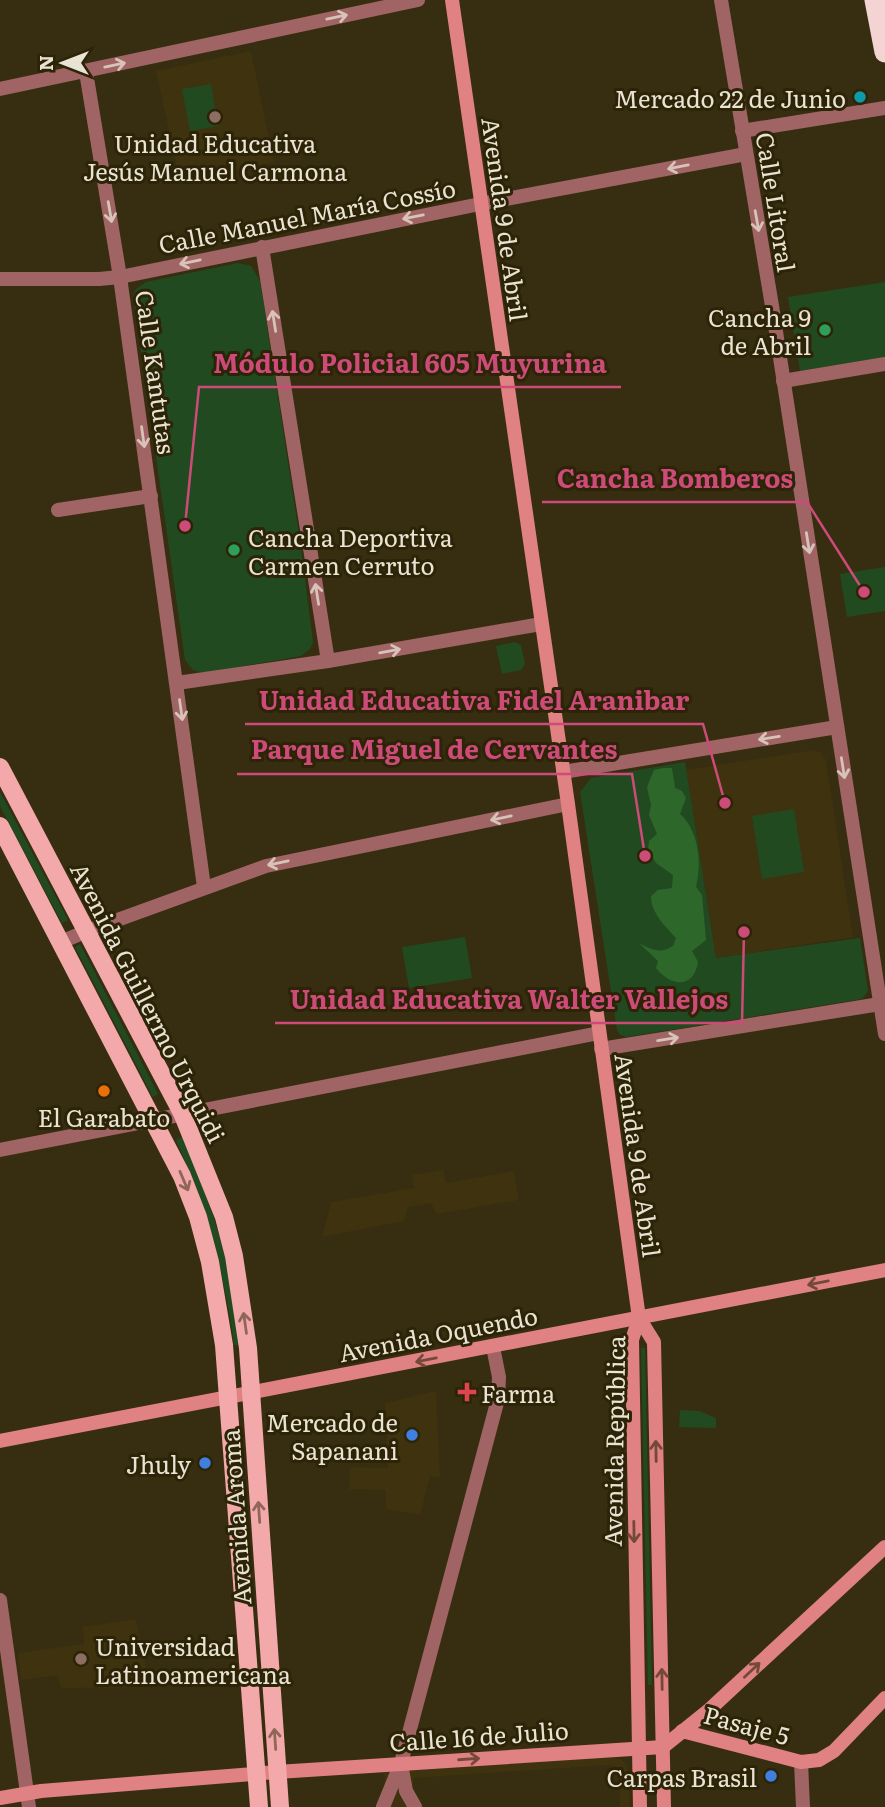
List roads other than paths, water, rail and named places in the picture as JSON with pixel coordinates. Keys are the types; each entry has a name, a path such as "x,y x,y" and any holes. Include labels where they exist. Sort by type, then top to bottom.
{"highway":[{"path":"875,0 885,52"}],"main road":[{"name":"Avenida 9 de Abril","path":"452,0 639,1318"},
{"name":"Avenida Guillermo Urquidi","path":"0,767 182,1113 224,1217 234,1256 248,1348 251,1391"},
{"name":"Avenida Guillermo Urquidi","path":"0,826 182,1176 198,1217 210,1262 224,1345 227,1396"},
{"name":"Avenida Oquendo","path":"0,1441 885,1270"},
{"name":"Avenida República","path":"639,1318 654,1342 664,1807"},
{"name":"Avenida República","path":"637,1802 632,1340 639,1318"},
{"name":"Avenida Aroma","path":"251,1391 280,1807"},
{"name":"Avenida Aroma","path":"227,1396 258,1807"},
{"path":"663,1747 709,1710 885,1547"},
{"path":"802,1762 819,1760 834,1751 885,1698"},
{"name":"Pasaje 5","path":"681,1731 802,1762"},
{"name":"Calle 16 de Julio","path":"0,1798 28,1800 277,1772 663,1747"}],"street":[{"path":"0,89 418,0"},
{"name":"Calle Litoral","path":"721,0 885,1034"},
{"name":"Calle Kantutas","path":"86,72 120,276 204,887"},
{"path":"742,131 885,108"},
{"name":"Calle Manuel María Cossío","path":"0,279 99,279 120,276 746,154"},
{"path":"262,247 328,661"},
{"path":"783,381 885,364"},
{"path":"58,510 150,496"},
{"path":"177,684 541,624"},
{"path":"563,772 837,727"},
{"path":"61,942 266,866 568,804"},
{"path":"601,1049 880,1004"},
{"path":"0,1150 599,1033"},
{"path":"383,1807 401,1763 498,1399 499,1377 493,1347"},
{"path":"0,1601 28,1800"},
{"path":"802,1762 803,1807"},
{"path":"401,1763 406,1791 415,1807"}],"place":[{"name":"Mercado 22 de Junio","path":"860,97"},
{"name":"Unidad Educativa Jesús Manuel Carmona","path":"215,117"},
{"name":"Cancha 9 de Abril","path":"825,330"},
{"name":"Módulo Policial 605 Muyurina","path":"185,526"},
{"name":"Cancha Deportiva Carmen Cerruto","path":"234,550"},
{"name":"Cancha Bomberos","path":"864,592"},
{"name":"Unidad Educativa Fidel Aranibar","path":"725,803"},
{"name":"Parque Miguel de Cervantes","path":"645,856"},
{"name":"Unidad Educativa Walter Vallejos","path":"744,932"},
{"name":"El Garabato","path":"104,1091"},
{"name":"Farma","path":"467,1392"},
{"name":"Mercado de Sapanani","path":"412,1435"},
{"name":"Jhuly","path":"205,1463"},
{"name":"Universidad Latinoamericana","path":"81,1659"},
{"name":"Carpas Brasil","path":"771,1776"}]}
